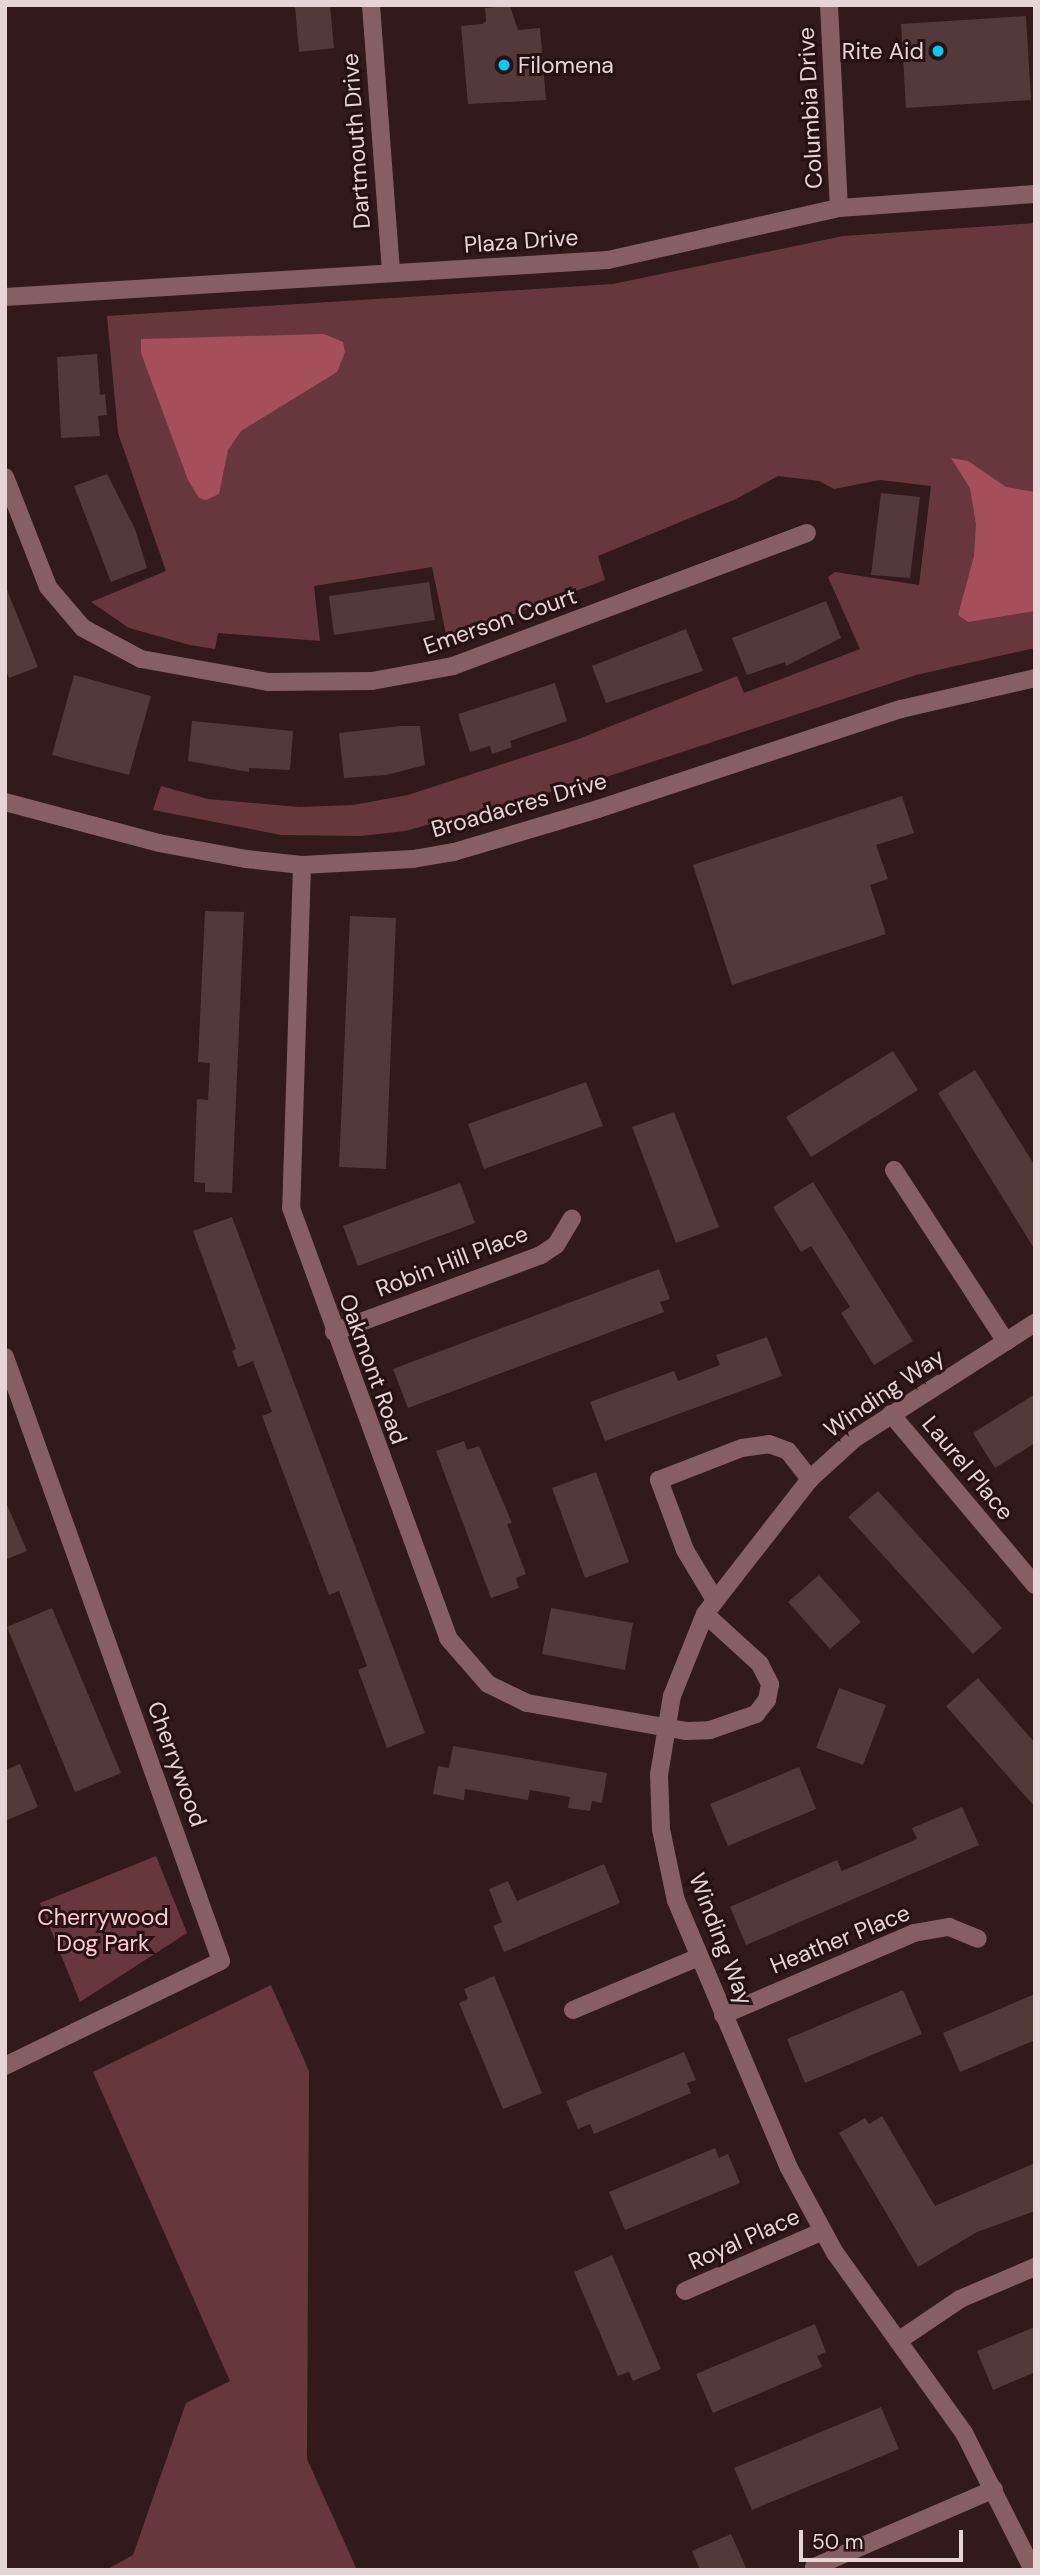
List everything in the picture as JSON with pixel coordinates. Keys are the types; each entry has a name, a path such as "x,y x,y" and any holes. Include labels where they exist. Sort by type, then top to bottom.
{"street":[{"name":"Dartmouth Drive","path":"371,5 391,273"},
{"name":"Columbia Drive","path":"829,5 839,208"},
{"name":"Plaza Drive","path":"5,297 608,260 839,208 1035,194"},
{"name":"Emerson Court","path":"5,477 48,587 71,616 96,638 141,659 178,669 281,683 372,681 453,666 807,533"},
{"name":"Broadacres Drive","path":"5,802 189,850 302,865 374,863 454,852 901,709 1035,678"},
{"name":"Oakmont Road","path":"302,865 290,1187 295,1228 440,1621 459,1656 488,1684 527,1703 664,1728 698,1731 725,1727 756,1714 767,1700 769,1684 760,1664 710,1607 659,1480 742,1448 769,1444 788,1451 810,1479"},
{"path":"894,1170 1006,1342"},
{"name":"Robin Hill Place","path":"334,1332 541,1255 556,1245 572,1218"},
{"name":"Winding Way","path":"1033,2570 1029,2545 994,2489 964,2433 823,2231 789,2168 697,1958 676,1901 661,1829 659,1774 664,1728 677,1678 710,1607 810,1479 853,1439 1035,1323"},
{"name":"Cherrywood","path":"5,1357 221,1961 5,2067"},
{"name":"Laurel Place","path":"891,1414 1035,1585"},
{"name":"Heather Place","path":"723,2015 914,1933 949,1927 978,1938"},
{"path":"573,2010 697,1958"},
{"name":"Royal Place","path":"685,2291 823,2231"},
{"path":"898,2341 942,2309 1035,2267"},
{"path":"814,2567 994,2489"}],"green space":[{"path":"1035,223 1035,648 916,675 606,777 405,831 361,836 281,835 153,810 161,786 208,799 299,807 353,805 408,795 576,740 737,676 744,693 860,649 828,577 835,572 919,585 931,486 880,480 834,489 819,481 778,476 736,499 598,556 605,580 447,639 432,567 314,586 320,641 218,633 215,649 190,645 129,628 91,602 166,571 118,433 107,316 613,284 843,236"},
{"name":"Cherrywood Dog Park","path":"156,1856 187,1933 80,2002 40,1903"},
{"path":"271,1985 309,2071 307,2459 357,2570 106,2570 133,2555 186,2403 230,2381 93,2072"}],"shaded area":[{"path":"324,334 343,342 345,352 337,372 241,431 228,450 219,494 206,500 199,498 188,480 141,353 141,339"},
{"path":"951,458 968,461 1006,487 1035,492 1035,611 968,622 958,615 974,556 976,524 970,488"}],"building":[{"path":"330,5 334,48 299,52 295,6"},
{"name":"Filomena","path":"510,6 518,30 540,28 546,100 468,104 461,26 482,24 486,21 485,8"},
{"name":"Rite Aid","path":"1026,16 1031,100 906,108 901,24"},
{"path":"97,354 100,395 105,394 107,415 98,416 100,436 61,438 57,357"},
{"path":"107,474 135,529 147,568 111,582 74,486"},
{"path":"881,493 920,497 910,578 871,575"},
{"path":"429,582 435,620 334,635 329,596"},
{"path":"5,585 38,667 9,678 5,668"},
{"path":"826,601 841,638 786,666 785,662 747,675 732,638"},
{"path":"686,629 703,671 606,703 592,666"},
{"path":"74,675 151,696 129,775 52,755"},
{"path":"555,683 567,721 510,741 512,747 492,754 490,746 470,752 458,714"},
{"path":"192,721 293,731 290,770 249,768 249,772 188,761"},
{"path":"420,726 425,765 386,775 344,778 339,733"},
{"path":"902,796 914,833 876,845 888,879 870,885 886,934 732,985 693,865"},
{"path":"205,911 244,912 232,1193 205,1192 205,1183 194,1182 197,1099 208,1100 210,1063 198,1062"},
{"path":"350,916 396,918 386,1169 339,1167"},
{"path":"893,1051 918,1090 811,1157 786,1117"},
{"path":"975,1070 1035,1166 1035,1250 938,1093"},
{"path":"586,1082 603,1126 484,1169 468,1124"},
{"path":"674,1112 719,1227 676,1243 632,1127"},
{"path":"813,1182 913,1341 874,1365 841,1313 850,1307 811,1246 801,1252 773,1207"},
{"path":"460,1183 475,1223 358,1266 343,1226"},
{"path":"232,1217 425,1733 387,1748 358,1670 367,1666 339,1591 329,1595 262,1416 272,1412 253,1361 238,1367 232,1351 236,1349 193,1231"},
{"path":"659,1269 670,1299 660,1302 664,1312 408,1408 393,1369"},
{"path":"767,1337 782,1376 605,1441 590,1402 674,1371 678,1381 720,1365 716,1355"},
{"path":"1035,1394 1035,1443 995,1468 973,1433"},
{"path":"464,1441 467,1450 479,1446 512,1523 507,1524 526,1574 516,1578 519,1588 491,1598 436,1451"},
{"path":"596,1472 629,1562 585,1578 552,1488"},
{"path":"878,1491 1002,1628 973,1654 848,1517"},
{"path":"5,1500 27,1551 5,1560"},
{"path":"819,1575 861,1622 830,1649 788,1602"},
{"path":"52,1608 121,1773 75,1792 7,1627"},
{"path":"551,1608 633,1623 625,1670 542,1654"},
{"path":"978,1678 1035,1743 1035,1807 946,1706"},
{"path":"839,1688 886,1705 863,1765 816,1748"},
{"path":"453,1746 607,1773 602,1803 592,1801 590,1811 568,1808 570,1797 530,1790 528,1800 465,1789 464,1800 433,1794 438,1766 449,1768"},
{"path":"20,1764 38,1807 5,1821 5,1770"},
{"path":"799,1767 816,1809 728,1846 710,1804"},
{"path":"962,1807 979,1845 746,1945 730,1907 837,1860 842,1871 917,1839 912,1828"},
{"path":"604,1864 620,1903 504,1952 493,1926 502,1922 489,1889 508,1881 517,1901"},
{"path":"494,1976 542,2093 503,2109 459,2003 468,1999 464,1989"},
{"path":"903,1990 922,2034 805,2083 787,2039"},
{"path":"1035,1994 1035,2040 960,2072 943,2033"},
{"path":"684,2052 696,2080 687,2083 691,2093 594,2134 590,2124 578,2129 566,2101"},
{"path":"882,2116 935,2206 1035,2163 1035,2211 977,2232 918,2267 839,2133 865,2118 869,2124"},
{"path":"715,2148 719,2158 728,2154 740,2183 625,2230 609,2192"},
{"path":"612,2255 661,2369 633,2381 629,2372 618,2376 574,2272"},
{"path":"815,2324 826,2352 817,2356 822,2367 713,2413 696,2374"},
{"path":"1035,2327 1035,2372 993,2390 977,2351"},
{"path":"881,2407 899,2449 752,2510 734,2468"},
{"path":"731,2534 747,2570 700,2570 692,2551"}],"place":[{"name":"Rite Aid","path":"938,51"},
{"name":"Filomena","path":"504,65"}]}
